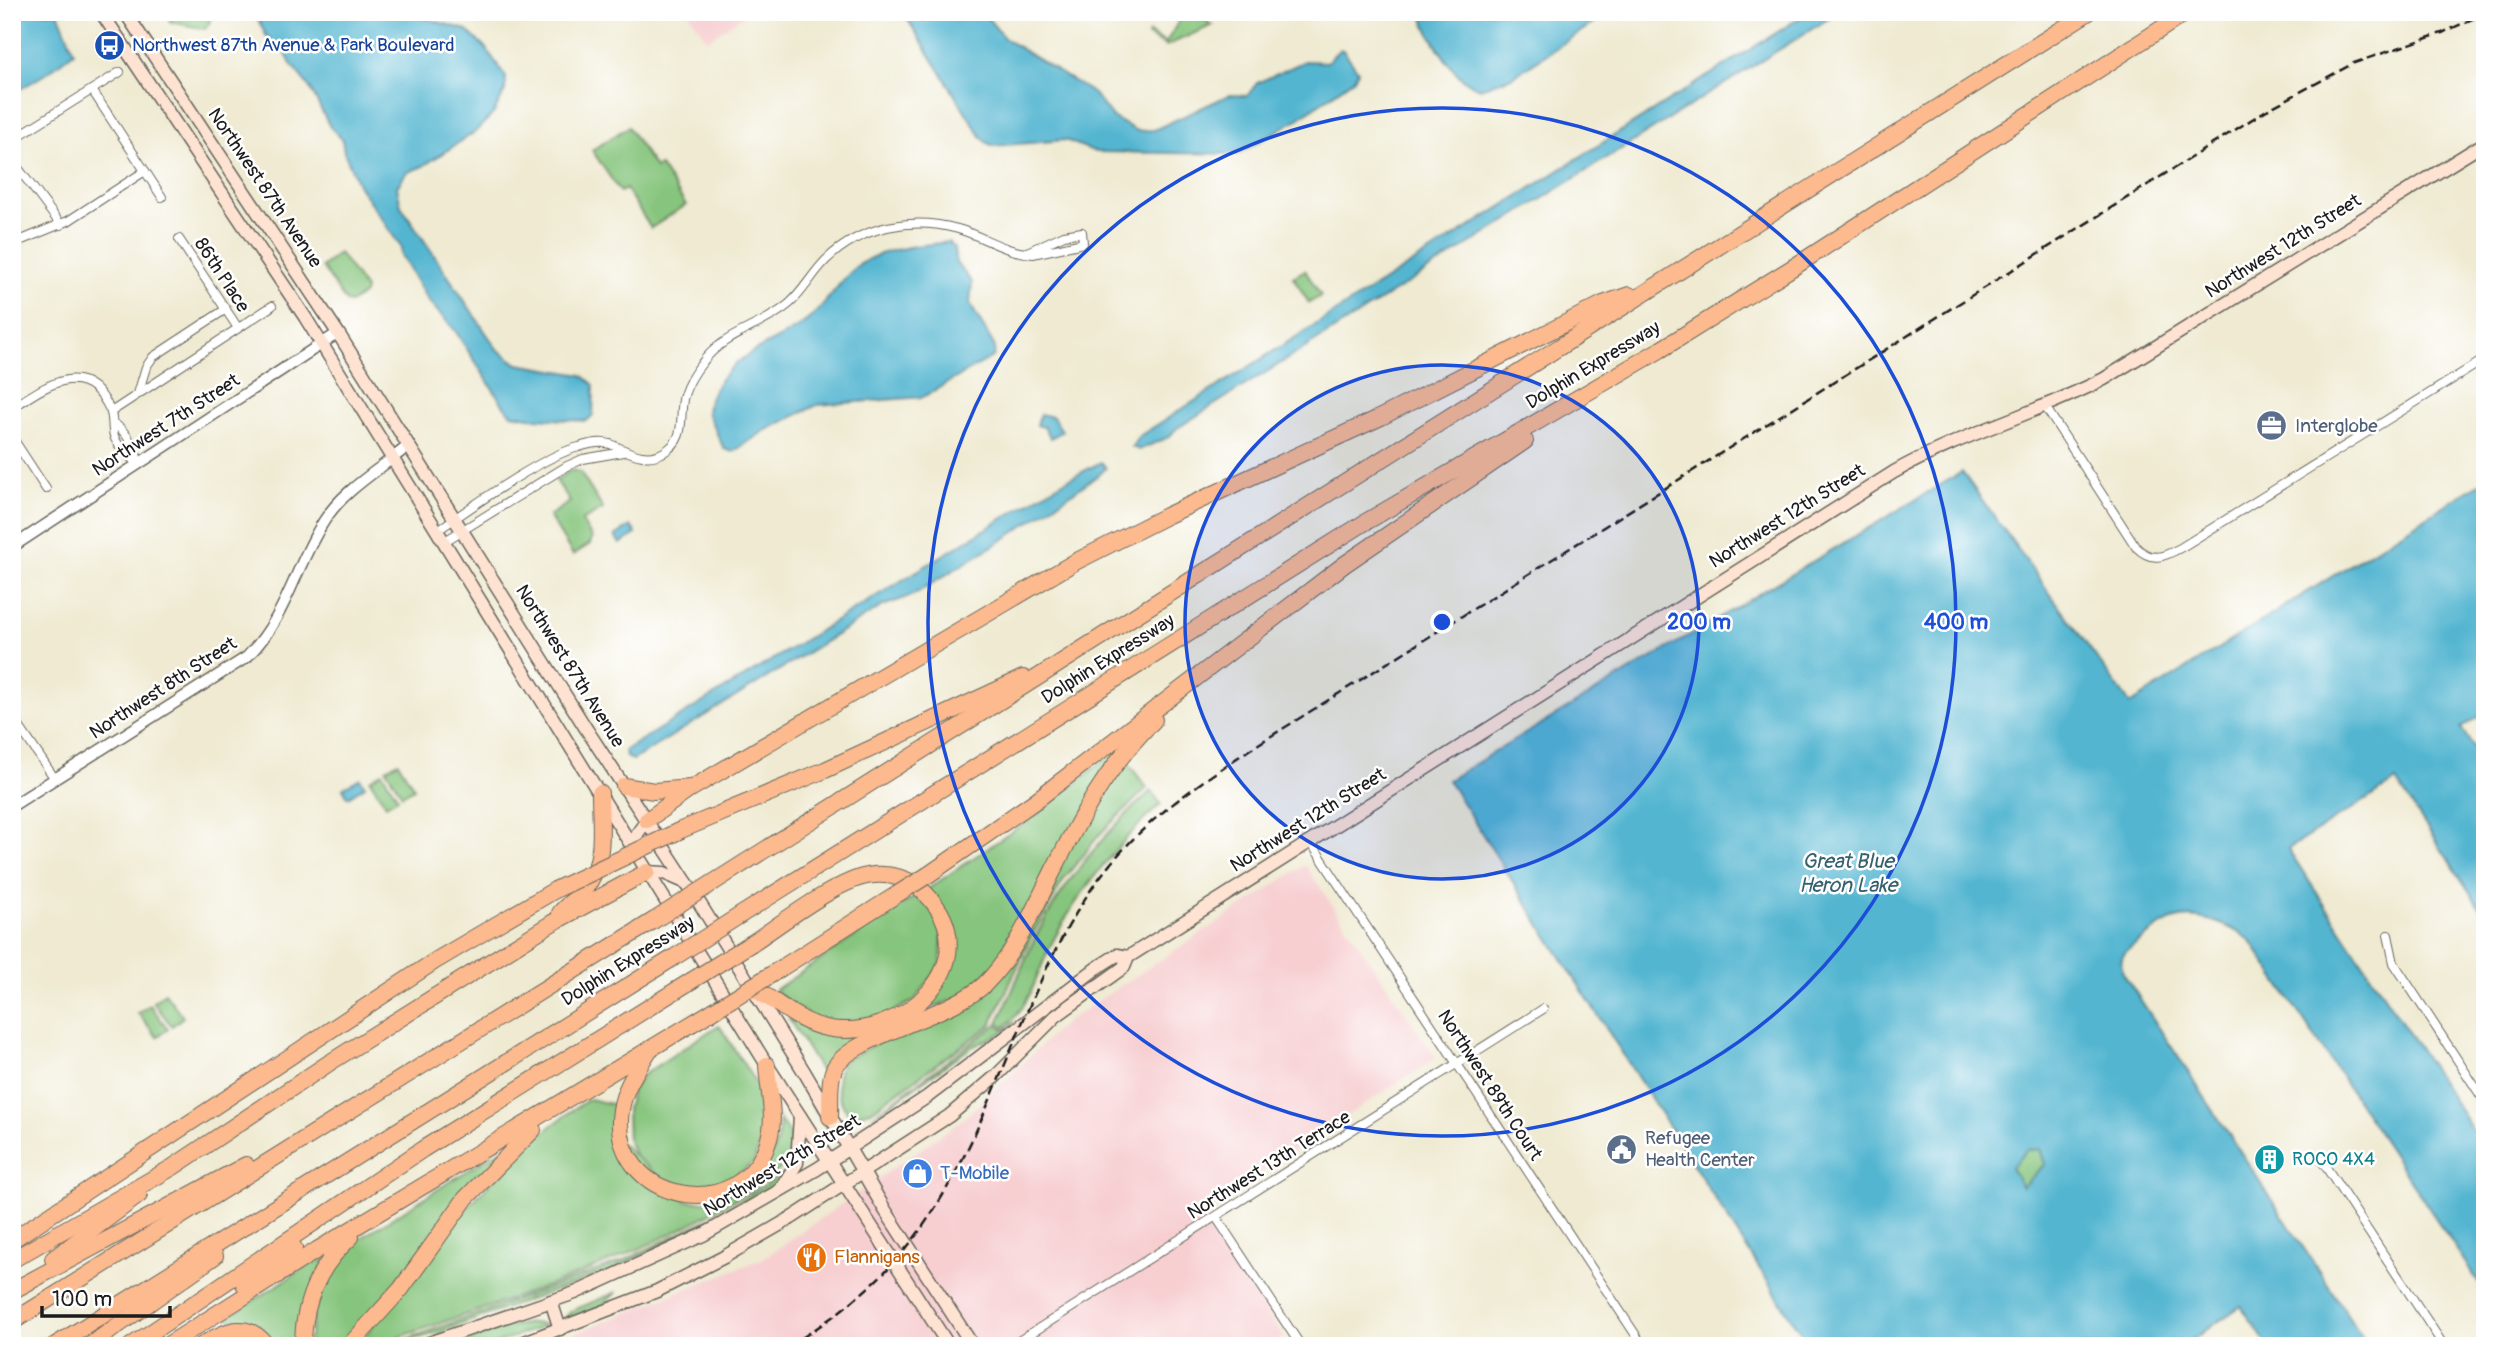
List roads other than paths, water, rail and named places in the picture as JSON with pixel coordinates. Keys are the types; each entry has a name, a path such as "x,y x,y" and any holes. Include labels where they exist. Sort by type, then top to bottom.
{"highway":[{"name":"Dolphin Expressway","path":"12,1322 653,921 2089,12"},
{"name":"Dolphin Expressway","path":"54,1346 1364,523 1660,350 1800,263 2187,12"},
{"path":"647,820 692,788 1085,557 1166,516 1381,417 1603,304 1654,286"},
{"path":"173,1341 561,1105 928,875 1035,801 1224,654 1394,529 1660,350"},
{"path":"830,1117 832,1074 844,1056 864,1044 943,1012 968,998 992,976 1017,941 1100,785 1136,737 1211,671 1224,654"},
{"path":"12,1240 435,961 555,890 681,830 825,770 1073,656"},
{"path":"624,786 654,791 692,788"},
{"path":"552,923 584,889 596,870 601,839 600,793"},
{"path":"12,1260 173,1167 330,1063 552,923 647,872"},
{"path":"131,1346 423,1149 852,880 880,875 909,881 934,902 943,916 949,948 944,967 925,998 901,1016 872,1027 845,1030 819,1026 794,1016 752,988"},
{"path":"649,1050 624,1096 621,1111 623,1138 642,1173 661,1188 686,1195 714,1194 728,1189 742,1181 759,1163 772,1126 767,1065"},
{"path":"349,1346 401,1289 473,1190 506,1154 561,1105"},
{"path":"12,1291 200,1187 320,1128"},
{"path":"173,1341 224,1299 423,1149"},
{"path":"12,1291 173,1167"},
{"path":"89,1346 337,1168"},
{"path":"303,1346 308,1301 323,1268 343,1244 379,1214"},
{"path":"211,1345 219,1334 239,1329 256,1334 267,1346"},
{"path":"211,1345 235,1343 246,1346"}],"main road":[{"name":"Northwest 87th Avenue","path":"101,12 321,344 767,1065 949,1346"},
{"name":"Northwest 87th Avenue","path":"125,12 338,333 687,883 861,1171 973,1346"},
{"path":"139,71 156,59"},
{"name":"Northwest 12th Street","path":"514,1346 638,1299 767,1233 962,1107 1044,1026 1124,967 1128,957 1310,841 1894,472 1956,441 2046,408 2116,372 2485,143"},
{"path":"637,856 637,834 647,820"},
{"path":"647,872 664,873 687,883"},
{"name":"Northwest 12th Street","path":"420,1346 551,1301 667,1254 778,1193 848,1149 954,1078 1084,976 1117,955 1128,957"},
{"path":"778,1193 797,1163 800,1116"},
{"path":"551,1301 560,1329"}],"street":[{"path":"12,140 120,72"},
{"path":"92,90 162,197"},
{"path":"12,160 61,225"},
{"path":"12,244 61,225 145,171"},
{"path":"438,530 566,450 601,443 623,452 649,457 673,445 682,429 682,407 688,386 705,359 734,334 788,305 826,260 859,237 894,225 931,223 960,229 1006,250 1025,253 1083,243 1082,232 1064,235 1025,253"},
{"name":"86th Place","path":"180,239 238,328"},
{"path":"111,412 272,306"},
{"path":"138,394 146,368 153,357 226,309"},
{"name":"Northwest 7th Street","path":"12,547 338,333"},
{"path":"2046,408 2136,547 2147,556 2158,558 2485,359"},
{"path":"12,408 55,381 68,379 93,387 111,412 113,424 121,428 135,449 139,464"},
{"path":"12,437 46,489"},
{"name":"Northwest 8th Street","path":"12,806 247,657 276,622 325,519 353,489 409,445"},
{"path":"445,541 567,466 583,459 623,452"},
{"path":"12,716 55,779"},
{"name":"Northwest 89th Court","path":"1310,841 1643,1346"},
{"path":"2388,934 2394,963 2485,1102"},
{"name":"Northwest 13th Terrace","path":"1011,1346 1543,1009"},
{"path":"2320,1158 2444,1346"},
{"path":"1216,1217 1301,1346"}],"water":[{"path":"58,12 74,52 47,73 12,94 12,13"},
{"path":"254,12 405,12 466,30 485,47 506,77 505,91 494,113 475,132 423,166 406,173 397,187 401,206 497,349 518,364 582,375 594,385 593,416 586,421 535,418 512,414 504,406 454,329 428,301 401,255 401,247 359,186 344,152 342,139 330,127 310,88 291,64 283,48 267,37"},
{"path":"903,12 983,12 1004,38 1094,94 1112,117 1137,131 1154,130 1229,95 1247,96 1257,83 1305,61 1327,62 1340,49 1358,71 1354,79 1298,119 1237,154 1096,152 1065,140 994,146 980,135"},
{"path":"1421,12 1610,12 1512,77 1480,88 1462,78 1444,57"},
{"path":"1809,12 1839,12 1176,429 1169,437 1139,450 1132,447 1138,437"},
{"path":"949,242 954,248 956,263 972,282 970,304 995,347 994,356 923,397 817,405 766,430 733,452 724,449 707,412 714,390 737,362 800,326 855,268 864,262 893,250"},
{"path":"1040,414 1053,417 1062,431 1051,438 1044,427 1037,425"},
{"path":"1101,462 1106,468 1100,474 1009,536 913,595 883,606 633,760 626,757 625,750 1061,483"},
{"name":"Great Blue Heron Lake","path":"1962,472 2130,704 2485,480 2485,713 2461,728 2485,765 2485,915 2396,781 2288,849 2485,1149 2485,1292 2250,940 2220,924 2185,918 2174,919 2160,926 2129,949 2122,959 2123,973 2368,1346 2268,1346 2241,1306 2183,1346 1809,1346 1448,780","holes":["2040,1149 2045,1164 2022,1187 2011,1168 2026,1150"]},
{"path":"631,526 636,534 620,544 615,536"},
{"path":"360,778 365,786 348,797 343,788"}],"railway":[{"path":"789,1346 827,1321 879,1278 923,1226 949,1185 971,1142 1028,1008 1071,922 1113,861 1167,809 1249,750 2265,111 2354,63 2442,33 2485,13"}],"place":[{"name":"Northwest 87th Avenue & Park Boulevard","path":"109,45"},
{"name":"Interglobe","path":"2272,426"},
{"name":"Refugee Health Center","path":"1622,1149"},
{"name":"ROCO 4X4","path":"2269,1159"},
{"name":"T-Mobile","path":"917,1173"},
{"name":"Flannigans","path":"811,1257"}]}
